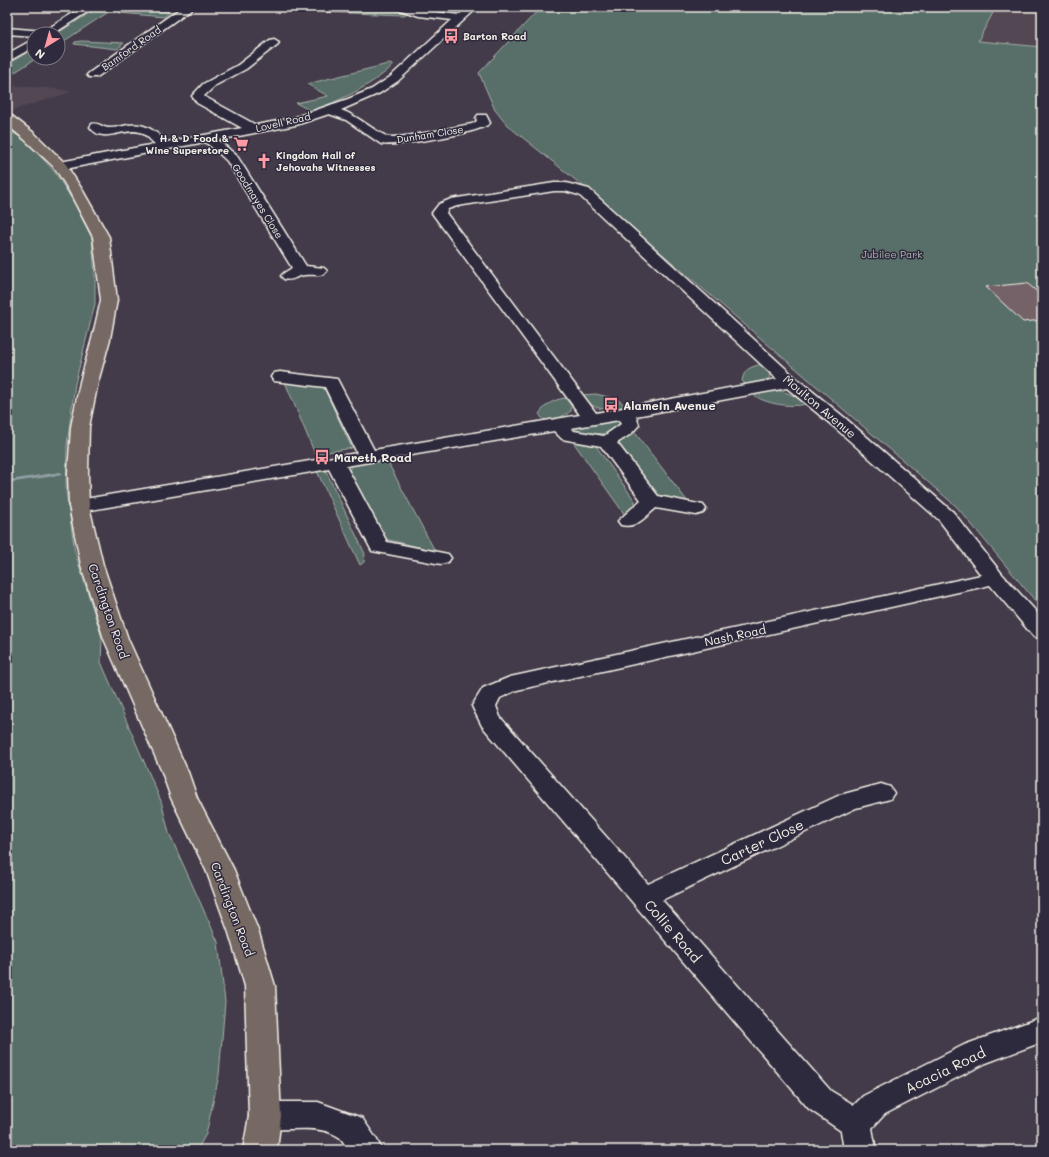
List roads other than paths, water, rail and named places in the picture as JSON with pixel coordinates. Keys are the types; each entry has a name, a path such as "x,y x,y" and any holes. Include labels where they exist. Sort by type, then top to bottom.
{"main road":[{"name":"Cardington Road","path":"7,119 29,136 60,166 76,191 101,237 109,300 80,426 78,473 79,506 92,565 116,639 175,772 184,798 220,870 244,933 260,986 265,1116 260,1150"}],"street":[{"path":"59,26 90,7"},
{"name":"Bamford Road","path":"93,75 189,7"},
{"path":"402,7 418,13 461,18"},
{"name":"Lovell Road","path":"60,166 296,121 330,110 376,91 394,79 473,7"},
{"path":"7,31 26,32"},
{"path":"254,129 201,100 198,96 201,91 209,85 242,67 270,41 287,43"},
{"path":"7,59 26,47"},
{"name":"Dunham Close","path":"330,110 350,117 385,141 404,140 475,127 484,123 482,118"},
{"path":"96,127 106,132 140,128 146,130 164,146"},
{"name":"Goodmayes Close","path":"207,138 219,146 232,159 295,273 320,271"},
{"name":"Moulton Avenue","path":"591,418 440,213 440,209 445,205 554,187 566,187 584,192 790,382 839,422 946,516 995,578 1042,632"},
{"path":"280,377 331,383 368,458"},
{"path":"79,506 368,458 626,413 790,382"},
{"path":"607,442 630,425 626,413"},
{"path":"558,424 568,435 607,442 652,501 696,509"},
{"path":"335,463 379,547 441,558"},
{"path":"628,521 652,501"},
{"name":"Nash Road","path":"484,706 491,693 510,684 995,578"},
{"name":"Collie Road","path":"484,706 490,720 820,1100 858,1137"},
{"name":"Carter Close","path":"644,897 849,801 881,793"},
{"name":"Acacia Road","path":"858,1137 874,1105 975,1054 1042,1029"},
{"path":"265,1116 318,1116 351,1128 366,1150"}],"waterway":[{"path":"9,482 60,474"}],"place":[{"name":"Barton Road","path":"451,36"},
{"name":"H & D Food & Wine Superstore","path":"241,144"},
{"name":"Kingdom Hall of Jehovahs Witnesses","path":"264,161"},
{"name":"Alamein Avenue","path":"611,405"},
{"name":"Mareth Road","path":"322,457"}],"park label":[{"name":"Jubilee Park","path":"892,254"}]}
